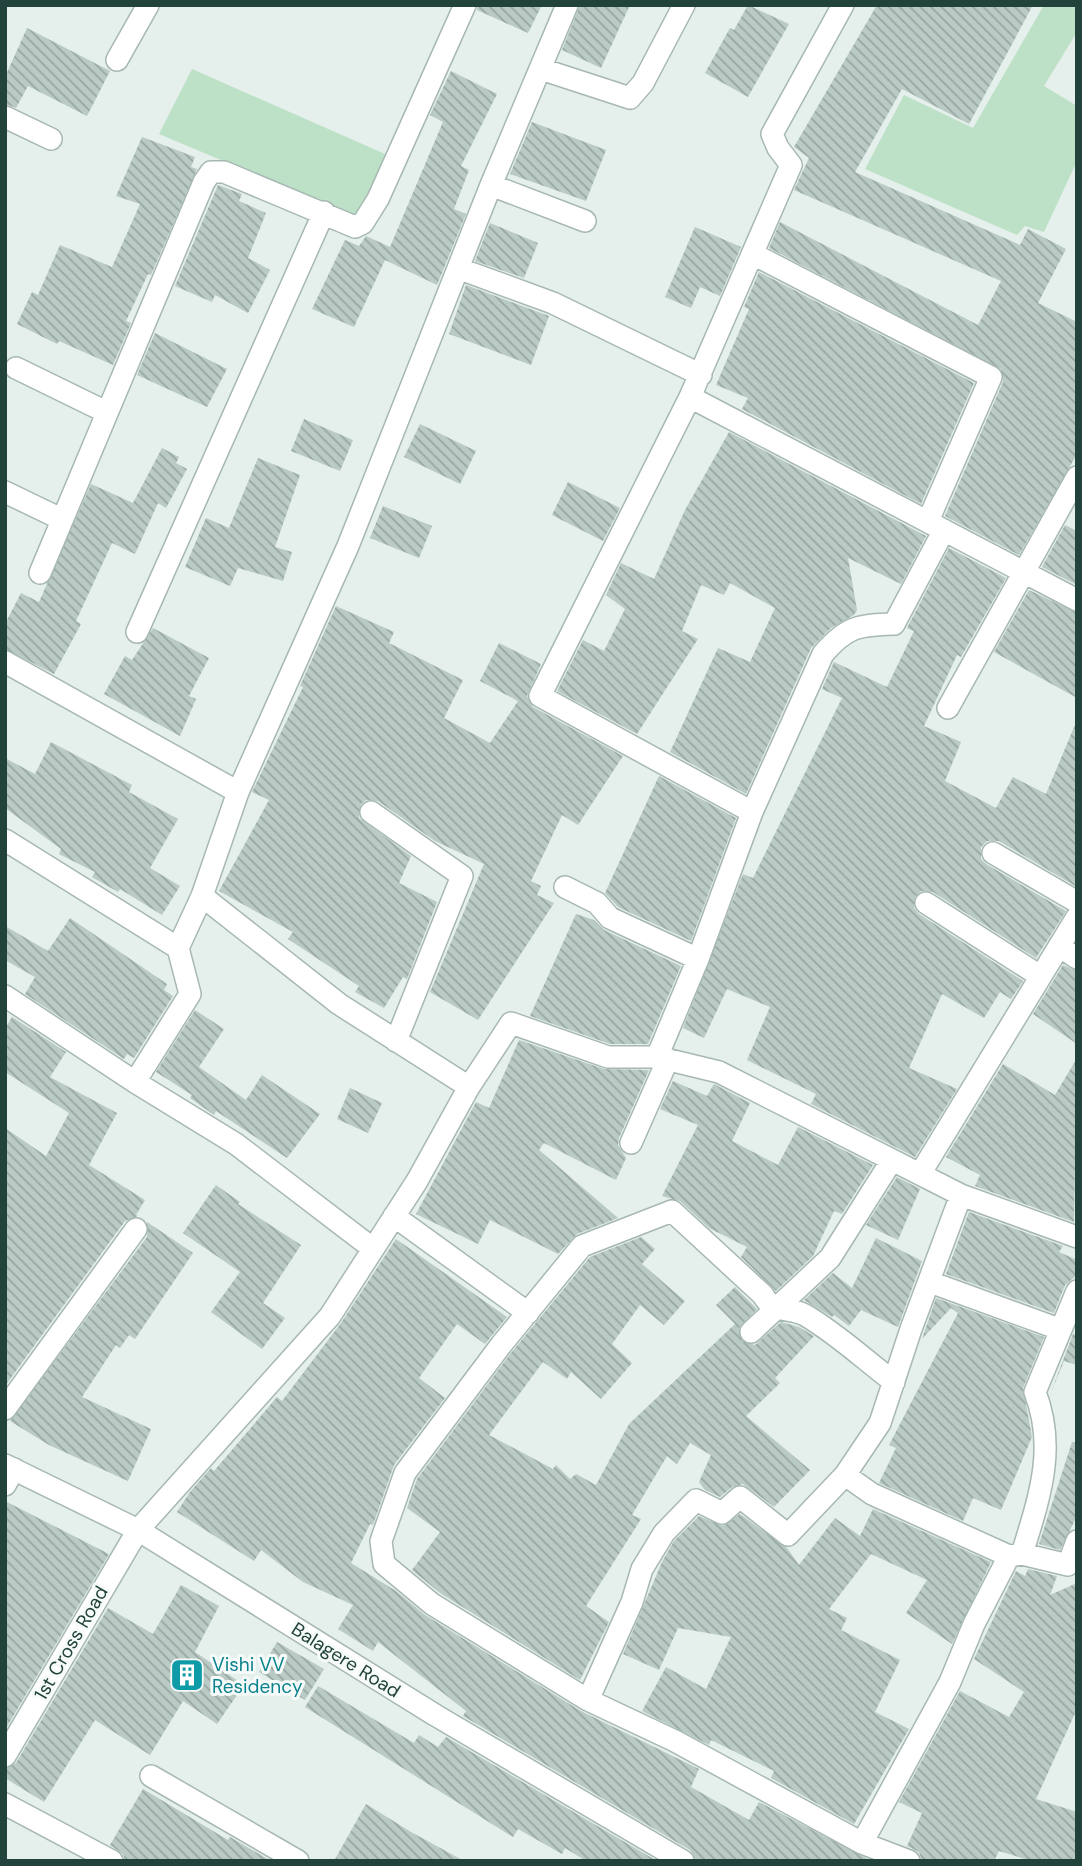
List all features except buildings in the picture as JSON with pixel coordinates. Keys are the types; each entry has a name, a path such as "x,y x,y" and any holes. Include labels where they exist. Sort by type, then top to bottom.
{"street":[{"path":"117,60 148,5"},
{"path":"40,573 106,412 211,172 224,172 355,227 363,223 378,199 465,5"},
{"path":"135,1082 190,994 178,948 202,896 237,792 348,546 460,269 491,185 567,5"},
{"path":"541,69 630,99 643,83 684,5"},
{"path":"752,811 540,696 701,375 791,165 772,134 843,5"},
{"path":"5,117 51,139"},
{"path":"491,185 586,220"},
{"path":"138,632 324,212"},
{"path":"631,1143 752,811 823,654 838,637 859,625 894,624 936,526 990,377 753,254"},
{"path":"460,269 553,303 701,375"},
{"path":"16,368 106,412"},
{"path":"690,397 1077,600"},
{"path":"948,708 1077,477"},
{"path":"5,492 61,519"},
{"path":"5,662 237,792"},
{"path":"371,812 462,876 396,1041"},
{"path":"5,840 178,948"},
{"path":"993,853 1077,902"},
{"path":"565,887 597,903 610,918 698,959"},
{"path":"202,896 339,1004 469,1087"},
{"path":"926,903 1040,976"},
{"path":"920,1174 1077,917"},
{"path":"1059,946 1077,958"},
{"path":"5,996 135,1082 236,1144 372,1248"},
{"name":"1st Cross Road","path":"5,1756 138,1531 330,1316 417,1181 469,1087 511,1023 608,1057 663,1058"},
{"path":"663,1058 719,1072 961,1195 1077,1237"},
{"path":"751,1332 830,1258 892,1160"},
{"path":"588,1700 632,1602 642,1569 664,1533 696,1500 722,1513 740,1497 788,1535 845,1475 880,1423 961,1195"},
{"path":"894,1382 803,1314 776,1309 672,1211 582,1246 405,1473 380,1541 384,1563 432,1604 588,1700 675,1741 862,1843 909,1861"},
{"path":"394,1216 528,1312"},
{"path":"5,1409 136,1229"},
{"path":"930,1282 1059,1329"},
{"path":"862,1843 950,1682 974,1625 1015,1555 1038,1501 1046,1454 1046,1426 1035,1392 1077,1291"},
{"name":"Balagere Road","path":"8,1473 138,1531 435,1715 683,1861"},
{"path":"845,1475 872,1494 1015,1555 1068,1564 1077,1541"},
{"path":"151,1776 298,1861"},
{"path":"5,1804 113,1861"}],"green space":[{"path":"1044,5 1077,5 1077,32 1044,86 1077,106 1077,161 1044,232 1025,226 1017,235 865,169 904,95 973,128"},
{"path":"192,69 385,154 359,218 159,134"}],"place":[{"name":"Vishi VV Residency","path":"187,1675"}]}
